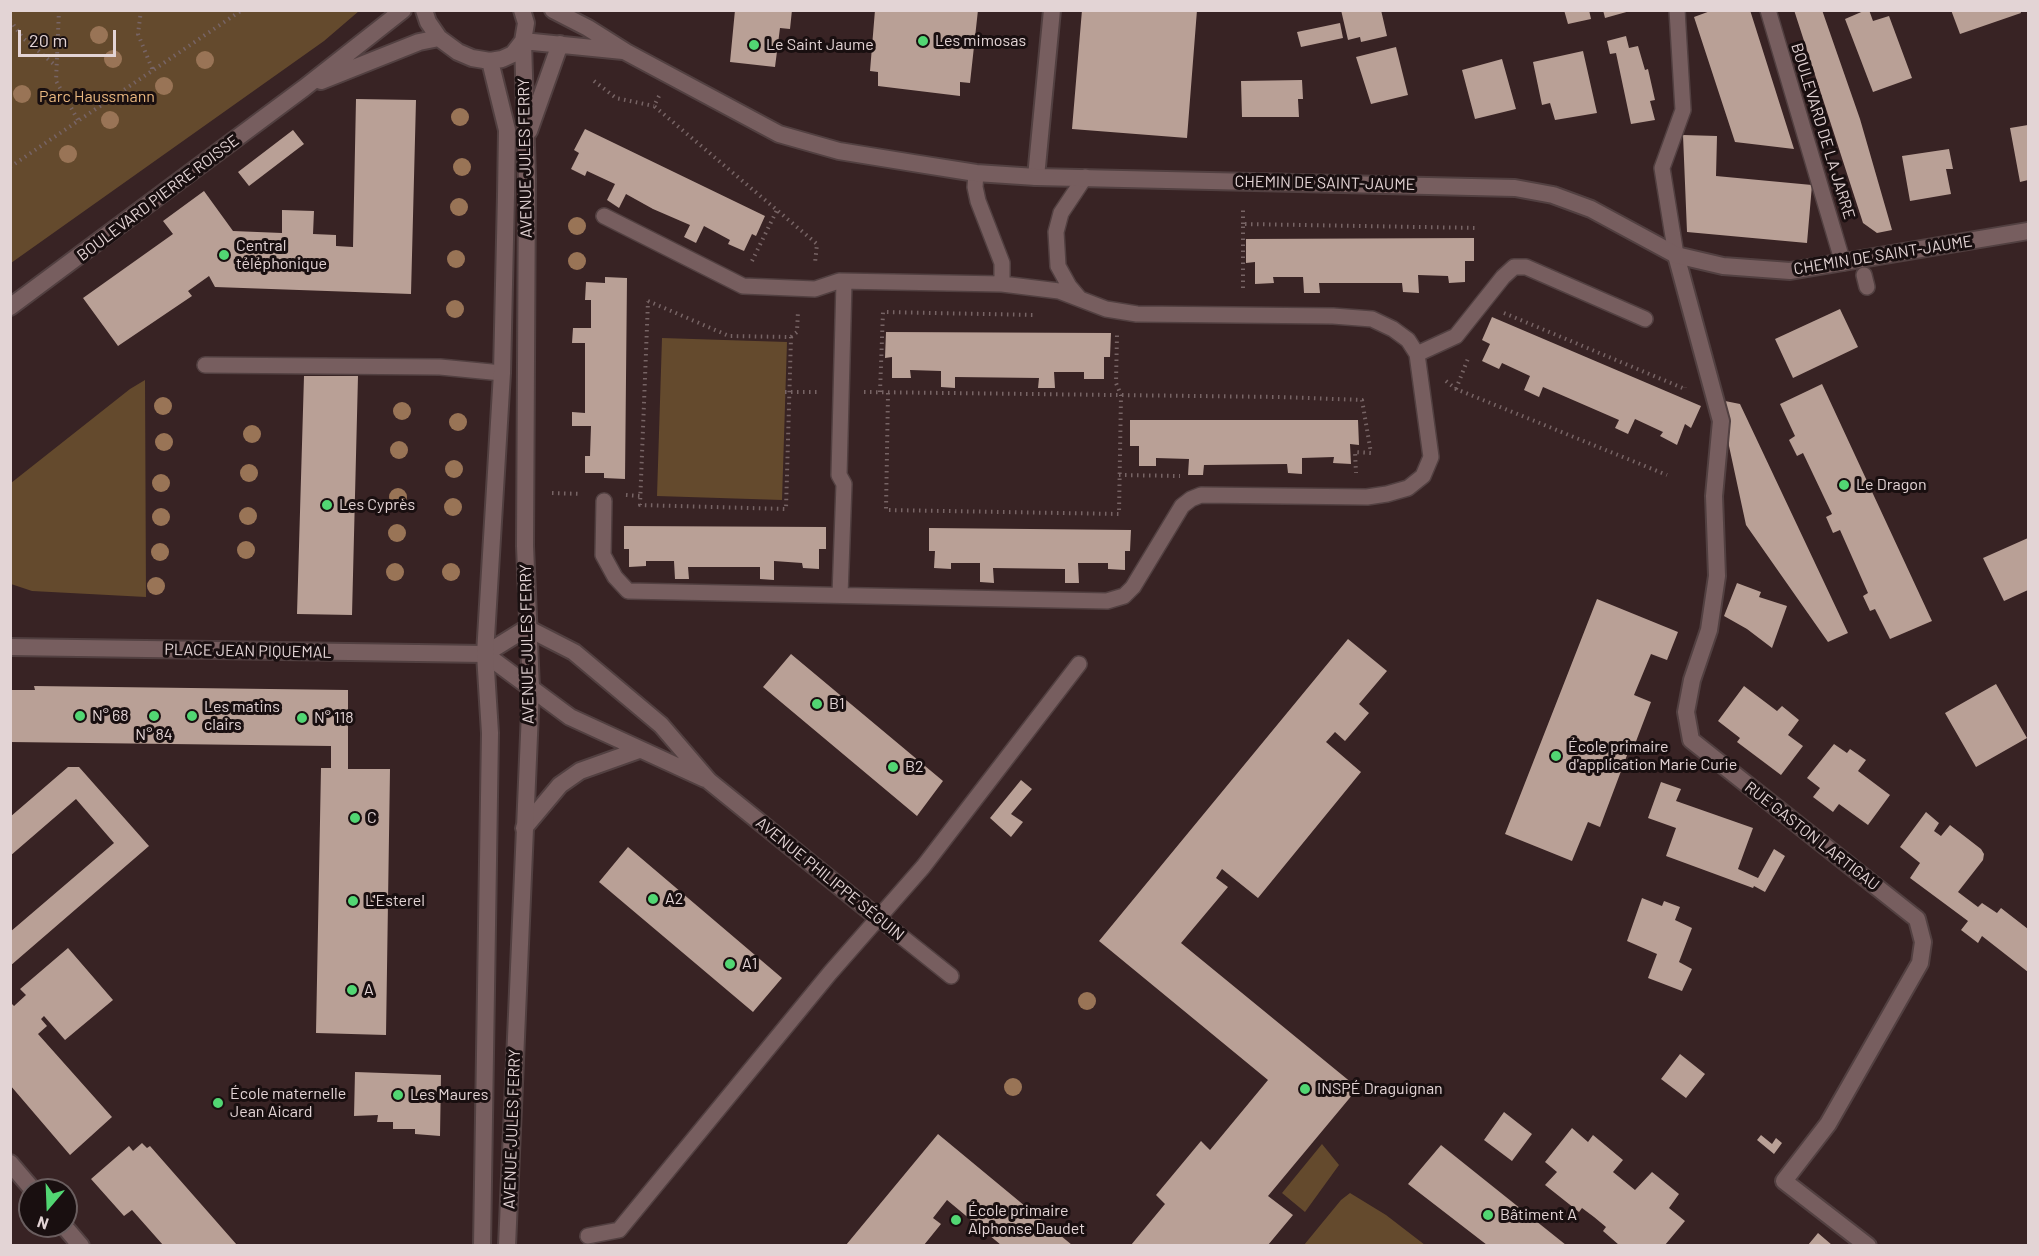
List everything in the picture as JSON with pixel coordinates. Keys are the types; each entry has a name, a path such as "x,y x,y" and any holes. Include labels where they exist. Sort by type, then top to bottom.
{"street":[{"name":"BOULEVARD PIERRE ROISSE","path":"10,307 304,88 403,10"},
{"path":"424,10 428,22 439,38 458,52 472,58 490,62 501,59 513,54 524,42"},
{"name":"AVENUE JULES FERRY","path":"507,1245 531,689 525,546 526,140 524,42 526,23 522,10"},
{"name":"CHEMIN DE SAINT-JAUME","path":"553,10 779,134 839,152 976,173 1036,177 1515,188 1553,195 1591,209 1676,255 1723,266 1790,271 2028,231"},
{"path":"1036,177 1052,10"},
{"name":"BOULEVARD PIERRE ROISSE","path":"304,88 419,42 439,38"},
{"name":"CHEMIN DE SAINT-JAUME","path":"524,42 627,52"},
{"path":"526,140 560,44"},
{"name":"AVENUE JULES FERRY","path":"482,1245 490,733 485,654 502,373 507,130 490,62"},
{"name":"RUE GASTON LARTIGAU","path":"1676,255 1721,421 1714,495 1718,576 1709,630 1692,680 1686,712 1691,740 1917,920 1923,942 1920,963 1834,1114 1784,1181 1868,1245"},
{"path":"485,654 527,628"},
{"name":"AVENUE PHILIPPE SÉGUIN","path":"527,628 574,652 661,725 709,781 877,917"},
{"name":"PLACE JEAN PIQUEMAL","path":"10,647 485,654"},
{"name":"AVENUE PHILIPPE SÉGUIN","path":"485,654 570,717 709,781"},
{"path":"524,828 560,785 580,771 639,750"},
{"path":"10,1164 22,1178"}],"lane":[{"path":"1676,255 1662,168 1683,110 1677,10"},
{"name":"BOULEVARD DE LA JARRE","path":"1768,10 1843,263"},
{"path":"976,173 975,187 978,201 1002,263 1002,284"},
{"path":"1080,299 1069,286 1058,266 1056,232 1061,213 1085,177"},
{"path":"604,216 743,286 816,289 838,282 1002,284 1059,291 1106,309 1137,314 1333,316 1372,319 1393,329 1408,340 1417,354 1431,457 1423,476 1408,488 1367,497 1201,495 1191,499 1182,507 1133,587 1124,596 1107,602 628,591 615,576 603,555 604,501"},
{"path":"1417,354 1456,336 1503,277 1514,267 1526,267 1645,319"},
{"path":"840,595 844,484 839,475 840,391 844,282"},
{"path":"205,365 440,367 502,373"},
{"path":"588,1236 619,1230 877,917 923,867 1079,664"},
{"name":"AVENUE PHILIPPE SÉGUIN","path":"877,917 951,976"}],"path":[{"path":"59,10 56,81 78,120"},
{"path":"141,10 138,34 153,71"},
{"path":"10,167 242,10"},
{"path":"12,22 22,38 57,67"},
{"path":"10,29 12,22"},
{"path":"594,81 616,98 654,106 817,244 815,269 808,289 798,300 797,332 790,337 729,336 648,301 640,505 786,509 790,337"},
{"path":"654,106 662,90"},
{"path":"752,261 777,210"},
{"path":"1243,288 1243,224 1479,228"},
{"path":"880,392 882,312 1043,315"},
{"path":"1502,312 1685,389 1683,379"},
{"path":"888,393 886,510 1119,514 1121,395 1116,383 1117,331"},
{"path":"1456,388 1472,350"},
{"path":"1444,378 1456,388 1667,476"},
{"path":"787,392 1362,400 1371,453 1355,452 1357,481"},
{"path":"1119,475 1184,476"}],"green space":[{"name":"Parc Haussmann","path":"11,10 359,11 324,41 11,263"},
{"path":"662,338 787,342 782,500 657,496"},
{"path":"145,380 146,597 32,591 11,584 11,483 130,389"},
{"path":"1322,1144 1339,1165 1305,1212 1282,1193"},
{"path":"1350,1193 1386,1215 1425,1245 1304,1245 1341,1200"}],"building":[{"name":"Le Saint Jaume","path":"735,10 792,10 790,29 780,28 775,67 730,62"},
{"name":"Les mimosas","path":"875,10 978,10 970,83 960,82 960,96 878,86 878,72 870,71"},
{"path":"1082,10 1197,10 1187,138 1072,129"},
{"path":"1341,10 1381,10 1387,36 1361,42 1360,37 1348,40"},
{"path":"1564,10 1589,10 1591,19 1568,24"},
{"path":"1603,10 1630,10 1630,11 1605,18"},
{"path":"1713,10 1750,10 1794,149 1735,142 1694,17"},
{"path":"1794,10 1822,10 1860,119 1892,230 1877,233 1863,223"},
{"path":"1869,10 1873,21 1889,16 1912,78 1873,92 1845,19"},
{"path":"1951,10 2020,10 2021,13 1960,34"},
{"path":"1340,23 1343,38 1301,47 1297,32"},
{"path":"1626,36 1629,48 1638,46 1645,70 1648,69 1655,100 1650,101 1655,120 1631,124 1616,53 1610,54 1607,41"},
{"path":"1396,47 1408,95 1371,104 1356,57"},
{"path":"1583,51 1597,113 1555,120 1550,103 1542,105 1533,62"},
{"path":"1502,59 1516,109 1475,119 1462,70"},
{"path":"1302,80 1303,99 1298,99 1299,117 1242,117 1241,81"},
{"path":"356,99 416,100 411,294 215,287 209,276 188,291 192,296 118,346 83,298 173,234 163,221 204,191 233,231 282,233 282,210 314,211 313,234 336,235 336,246 353,247"},
{"path":"2028,125 2028,180 2020,182 2010,128"},
{"path":"585,129 765,216 756,236 752,234 744,251 728,244 730,240 704,226 696,243 684,237 690,225 626,194 619,208 607,200 615,184 587,171 585,176 571,169 579,153 574,150"},
{"path":"293,130 304,144 249,186 238,172"},
{"path":"1683,135 1717,136 1716,176 1812,185 1807,243 1687,232"},
{"path":"1949,149 1953,169 1946,169 1951,194 1910,201 1902,156"},
{"path":"1474,238 1474,261 1465,261 1465,282 1449,283 1448,276 1418,275 1419,293 1403,292 1402,283 1319,283 1320,293 1304,293 1303,277 1273,277 1274,283 1255,284 1255,262 1246,263 1246,239"},
{"path":"605,277 627,278 625,479 604,478 604,473 585,473 585,456 590,456 591,426 572,426 572,412 585,413 585,343 572,343 573,328 591,328 591,300 585,300 586,282 605,283"},
{"path":"1840,309 1858,347 1793,378 1775,339"},
{"path":"1492,317 1701,406 1691,428 1685,424 1677,445 1660,436 1663,432 1635,419 1628,434 1615,428 1619,420 1543,387 1539,397 1524,390 1530,376 1502,363 1499,369 1482,361 1490,344 1482,340"},
{"path":"886,332 1111,333 1110,357 1104,357 1104,379 1084,379 1084,372 1054,372 1055,388 1038,388 1039,378 955,377 955,388 941,387 941,371 910,370 911,378 892,378 892,357 885,358"},
{"name":"Les Cyprès","path":"304,376 358,376 352,615 297,614"},
{"name":"Le Dragon","path":"1822,384 1932,621 1890,639 1875,609 1870,611 1863,596 1868,593 1840,530 1833,533 1826,517 1832,514 1803,453 1797,456 1789,440 1795,436 1780,404"},
{"path":"1725,401 1740,404 1848,633 1828,642 1746,525 1729,446"},
{"path":"1130,420 1358,420 1359,445 1350,444 1351,464 1333,463 1334,457 1302,458 1302,474 1288,473 1287,464 1204,465 1203,475 1188,475 1189,459 1156,458 1156,466 1139,466 1139,446 1130,446"},
{"path":"624,526 826,527 826,549 819,549 819,569 803,568 802,563 774,561 774,580 760,579 760,567 688,567 689,579 675,579 674,561 646,561 646,566 629,567 629,549 624,549"},
{"path":"929,528 1131,530 1130,551 1125,551 1125,570 1108,569 1108,563 1078,563 1079,583 1065,583 1065,569 993,568 994,583 980,582 980,563 951,563 951,569 934,568 935,551 929,551"},
{"path":"2028,538 2028,590 2004,601 1983,558"},
{"path":"1737,583 1761,592 1759,597 1787,606 1772,648 1747,629 1724,616"},
{"path":"1597,599 1678,632 1667,660 1651,654 1634,695 1651,702 1635,744 1632,742 1600,827 1588,822 1572,861 1505,834"},
{"path":"1348,639 1387,671 1359,704 1369,713 1345,741 1335,732 1326,742 1361,772 1258,898 1222,869 1216,878 1228,887 1181,943 1358,1088 1268,1196 1293,1215 1268,1245 1131,1245 1165,1204 1156,1195 1201,1141 1210,1150 1268,1080 1099,941"},
{"path":"791,654 943,781 917,816 763,687"},
{"path":"1996,684 2027,738 1976,767 1945,713"},
{"path":"34,686 348,690 348,769 390,769 386,1035 316,1033 321,768 331,768 331,746 10,742 10,690 35,690"},
{"path":"1744,686 1777,711 1782,706 1799,720 1788,735 1803,746 1781,775 1737,742 1740,738 1718,721"},
{"path":"1834,744 1847,753 1850,749 1866,760 1858,771 1890,795 1868,825 1839,804 1833,812 1813,797 1820,788 1807,778"},
{"path":"68,767 79,767 149,846 10,966 10,932 114,843 76,799 10,856 10,817"},
{"path":"1021,780 1032,789 1011,814 1023,822 1011,837 990,818"},
{"path":"1661,782 1681,789 1676,801 1753,828 1738,869 1758,878 1774,849 1785,856 1765,892 1754,886 1753,888 1666,856 1676,828 1648,818"},
{"path":"1926,812 1939,823 1934,831 1941,836 1950,825 1981,849 1984,854 1983,860 1958,892 1978,907 1982,903 1997,913 2001,908 2028,929 2028,972 1982,936 1978,943 1961,930 1968,921 1910,878 1920,863 1900,847"},
{"path":"628,847 782,978 753,1012 599,882"},
{"path":"1642,898 1662,906 1664,901 1680,907 1675,920 1692,928 1679,962 1692,969 1682,991 1648,978 1657,954 1627,941"},
{"path":"68,948 113,1000 65,1040 44,1016 41,1019 47,1026 38,1034 112,1117 70,1155 10,1085 10,1002 14,1006 26,995 20,989"},
{"path":"1680,1054 1705,1074 1686,1098 1661,1079"},
{"name":"Les Maures","path":"355,1072 441,1075 440,1136 415,1134 415,1129 393,1129 393,1122 377,1122 378,1115 354,1116"},
{"path":"1504,1112 1532,1134 1512,1161 1484,1140"},
{"path":"1572,1128 1588,1142 1593,1135 1623,1160 1613,1172 1635,1190 1652,1172 1679,1194 1669,1208 1685,1221 1665,1245 1619,1245 1603,1231 1606,1227 1594,1217 1582,1208 1579,1212 1545,1185 1557,1172 1545,1162"},
{"path":"938,1134 1072,1245 1001,1245 947,1200 933,1218 941,1224 924,1245 846,1245"},
{"path":"1761,1135 1772,1144 1776,1138 1782,1143 1774,1154 1757,1140"},
{"path":"142,1143 147,1148 150,1146 237,1245 163,1245 132,1210 124,1216 91,1179 129,1146 133,1151"},
{"name":"Bâtiment A","path":"1441,1145 1566,1245 1487,1245 1408,1184"},
{"path":"1818,1233 1832,1245 1808,1245"}],"place":[{"name":"Les mimosas","path":"923,41"},
{"name":"Le Saint Jaume","path":"754,45"},
{"name":"Central téléphonique","path":"224,255"},
{"name":"Le Dragon","path":"1844,485"},
{"name":"Les Cyprès","path":"327,505"},
{"name":"B1","path":"817,704"},
{"name":"N° 68","path":"80,716"},
{"name":"N° 84","path":"154,716"},
{"name":"Les matins clairs","path":"192,716"},
{"name":"N° 118","path":"302,718"},
{"name":"École primaire d'application Marie Curie","path":"1556,756"},
{"name":"B2","path":"893,767"},
{"name":"C","path":"355,818"},
{"name":"A2","path":"653,899"},
{"name":"L'Esterel","path":"353,901"},
{"name":"A1","path":"730,964"},
{"name":"A","path":"352,990"},
{"name":"INSPÉ Draguignan","path":"1305,1089"},
{"name":"Les Maures","path":"398,1095"},
{"name":"École maternelle Jean Aicard","path":"218,1103"},
{"name":"Bâtiment A","path":"1488,1215"},
{"name":"École primaire Alphonse Daudet","path":"956,1220"}]}
